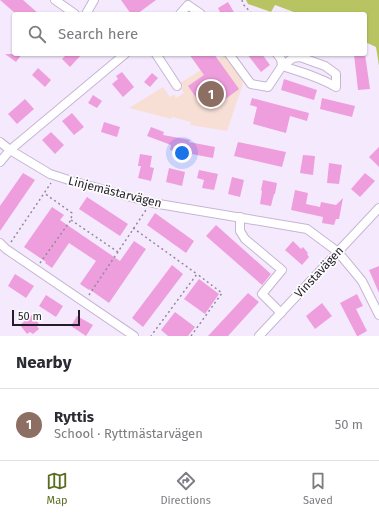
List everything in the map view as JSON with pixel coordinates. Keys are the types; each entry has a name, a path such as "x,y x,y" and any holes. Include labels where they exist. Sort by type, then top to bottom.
{"street":[{"path":"55,0 72,12"},
{"path":"87,12 94,0"},
{"path":"182,12 188,6 197,12"},
{"path":"0,162 10,150 119,56"},
{"path":"157,56 177,86"},
{"path":"230,56 251,84 268,87 282,66 293,58 300,57 325,66 336,74 336,87 327,82 282,66"},
{"path":"279,56 281,59 282,66"},
{"name":"Linjemästarvägen","path":"0,142 10,150 55,176 151,202 307,229 338,252 362,282 379,315"},
{"name":"Vinstavägen","path":"259,336 379,208"},
{"path":"240,218 240,231 245,239 282,270 262,294 281,313"},
{"path":"3,246 134,336"}],"path":[{"path":"242,0 243,4 250,12"},
{"path":"3,246 44,193 55,176"},
{"path":"36,269 71,220 72,213 44,193"},
{"path":"85,302 151,202"},
{"path":"71,220 118,252"},
{"path":"133,228 222,293 190,336"},
{"path":"151,336 197,274"}],"shaded area":[{"path":"224,56 242,79 243,84 227,131 190,125 191,122 172,117 171,119 129,108 163,87 170,97 174,94 176,98 184,93 181,89 183,87 180,83"}],"green space":[{"path":"246,0 379,0 379,66 376,47 367,43 367,12 294,12 275,5 271,12 248,4"}],"building":[{"path":"0,0 23,0 37,12 14,12"},
{"path":"121,0 156,0 140,12 130,12"},
{"path":"228,2 234,12 220,12 218,8"},
{"path":"5,54 20,56 16,62"},
{"path":"65,56 80,56 70,67 62,59"},
{"path":"190,56 215,56 239,89 224,100 217,90 200,103 188,86 204,75"},
{"path":"249,56 263,56 270,65 261,72"},
{"path":"354,56 365,56 370,89 358,90"},
{"path":"38,68 51,80 45,87 32,75"},
{"path":"122,72 134,87 123,97 112,84 118,79 116,76"},
{"path":"152,73 158,78 150,87 144,82"},
{"path":"284,79 317,90 314,100 281,90"},
{"path":"93,95 102,101 97,108 88,103"},
{"path":"252,98 309,113 307,121 290,116 286,133 253,124 257,107 250,105"},
{"path":"322,98 355,106 352,117 320,109"},
{"path":"25,99 34,109 17,124 8,114"},
{"path":"72,113 84,127 74,135 62,121"},
{"path":"104,122 120,127 117,137 101,132"},
{"path":"151,127 164,132 163,135 215,147 213,158 170,150 171,145 147,136"},
{"path":"51,132 64,145 55,154 42,140"},
{"path":"238,142 286,152 282,167 234,156"},
{"path":"379,147 379,167 369,157"},
{"path":"140,154 152,156 150,167 154,168 151,181 138,178 141,166 138,166"},
{"path":"303,155 315,156 313,175 300,173"},
{"path":"329,163 342,165 339,184 327,183"},
{"path":"169,168 185,172 182,186 166,182"},
{"path":"199,170 218,174 214,190 202,188 204,180 197,178"},
{"path":"23,173 35,180 0,231 0,206"},
{"path":"365,173 375,181 360,197 351,189"},
{"path":"232,177 244,180 240,197 228,194"},
{"path":"263,180 277,183 271,206 260,204"},
{"path":"295,190 308,193 306,204 320,207 321,202 336,205 343,198 339,219 336,219 334,225 322,223 323,217 291,210"},
{"path":"87,197 128,224 120,236 79,209"},
{"path":"52,207 64,215 60,220 120,261 134,241 146,249 109,303 80,284 96,261 69,243 52,268 24,247"},
{"path":"155,213 194,241 186,253 147,225"},
{"path":"216,225 271,274 262,285 206,236"},
{"path":"293,241 301,249 303,247 308,253 307,254 309,257 302,265 285,250"},
{"path":"172,265 183,274 143,327 132,318"},
{"path":"379,266 379,293 369,270"},
{"path":"15,274 34,286 26,298 8,286"},
{"path":"199,279 219,294 205,314 184,299"},
{"path":"248,293 259,302 228,336 208,336"},
{"path":"357,294 363,306 356,309 367,331 358,336 340,303"},
{"path":"46,295 63,306 56,317 39,306"},
{"path":"322,303 332,316 315,329 306,316"},
{"path":"175,312 195,327 188,336 168,336 161,330"},
{"path":"32,315 39,324 37,326 39,329 33,334 30,332 27,334 20,325"},
{"path":"77,316 93,325 86,336 71,326"}],"place":[{"name":"Ryttis","path":"211,94"}]}
